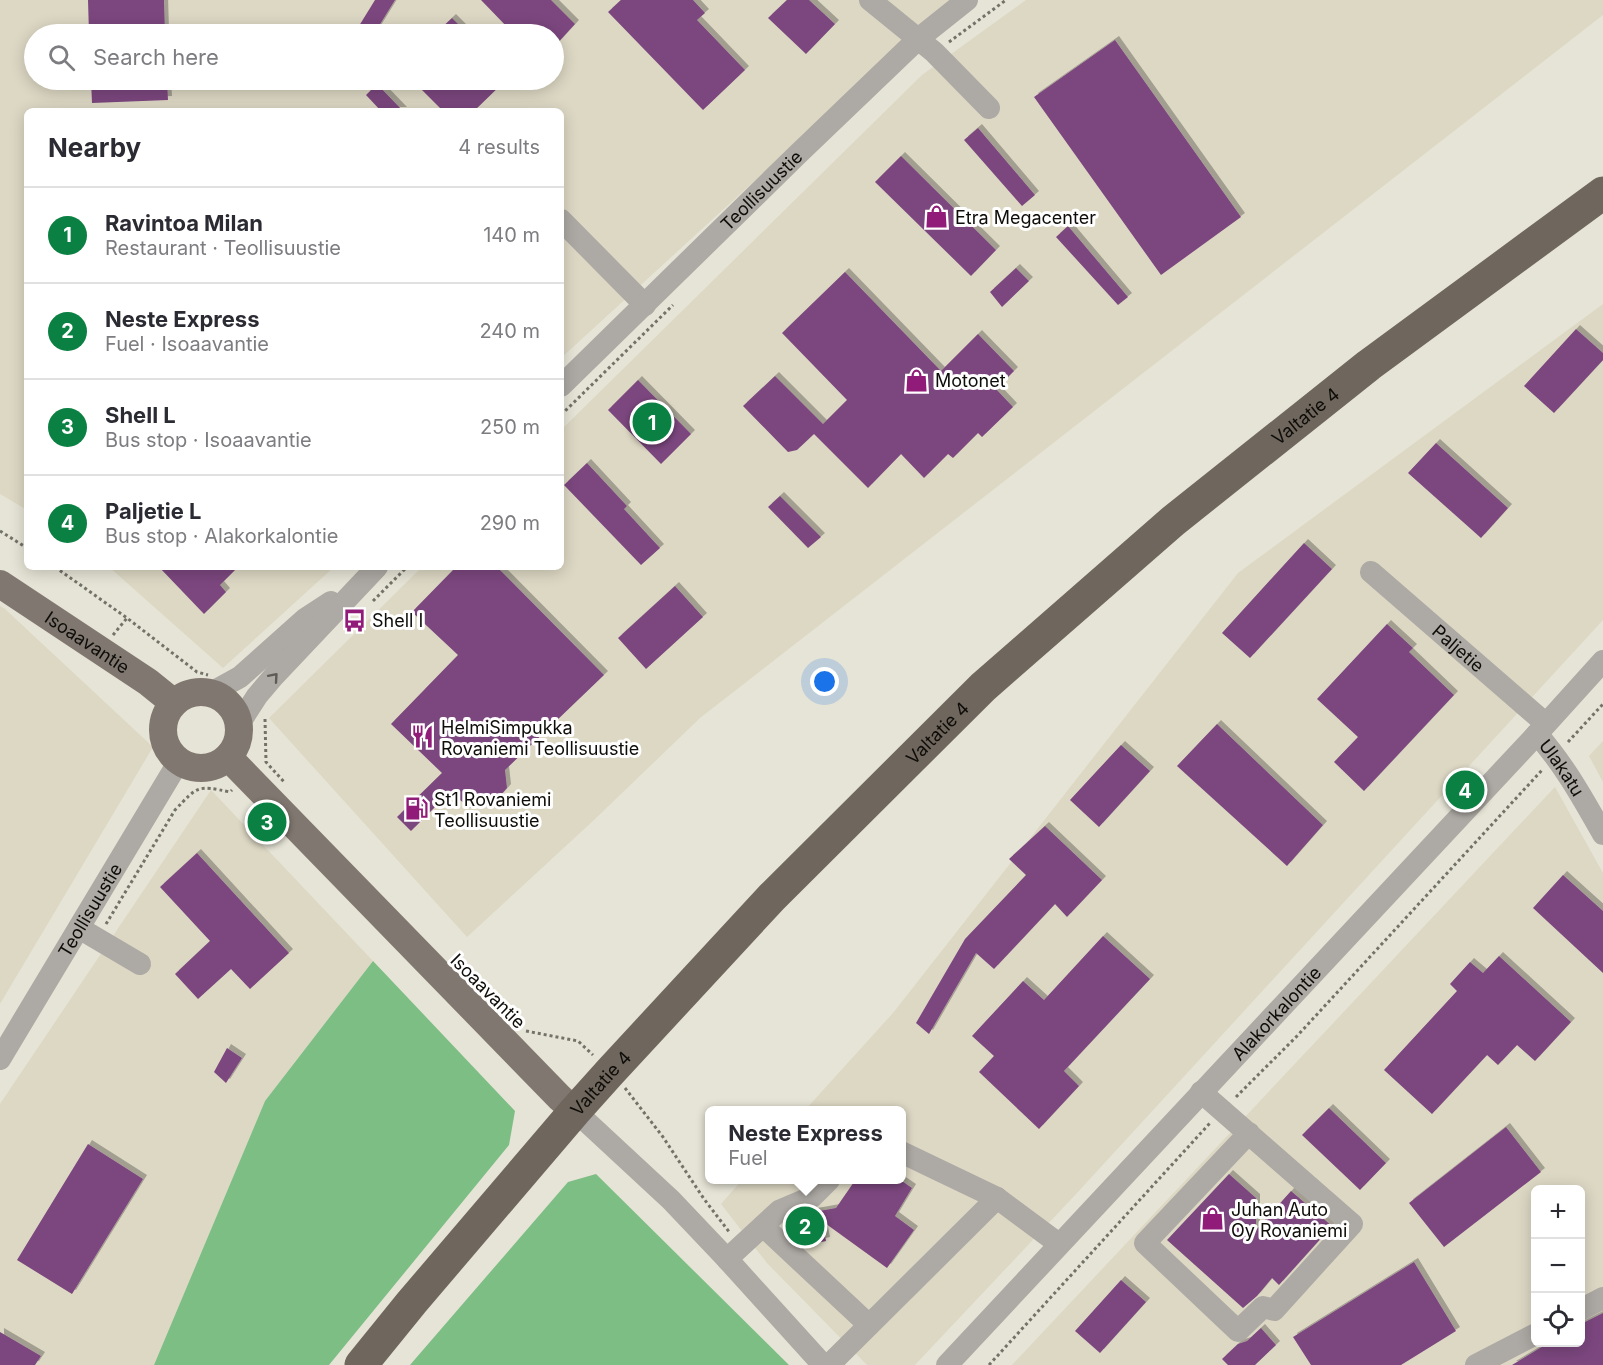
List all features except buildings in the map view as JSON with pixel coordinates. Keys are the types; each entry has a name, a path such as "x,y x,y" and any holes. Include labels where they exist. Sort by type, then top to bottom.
{"highway":[{"name":"Valtatie 4","path":"361,1365 412,1302 610,1072 772,897 983,687 1173,521 1369,365 1603,193"}],"main road":[{"name":"Isoaavantie","path":"0,584 148,682 174,703"},
{"path":"191,693 211,693 223,698 237,716 238,742 247,765 220,764 200,769 179,761 167,749 163,733 165,716 174,703 191,693"},
{"name":"Isoaavantie","path":"247,765 560,1098 575,1111"}],"street":[{"path":"870,0 926,46 988,108"},
{"name":"Teollisuustie","path":"564,384 797,155 926,46 967,0"},
{"path":"564,223 645,305"},
{"name":"Paljetie","path":"1371,572 1541,729"},
{"path":"211,693 240,677 305,619 369,574"},
{"path":"239,724 257,696 369,574"},
{"name":"Alakorkalontie","path":"946,1365 1603,662"},
{"name":"Ulakatu","path":"1541,729 1603,834"},
{"name":"Teollisuustie","path":"0,1059 88,933 179,761"},
{"path":"88,933 140,964"},
{"path":"1201,1092 1223,1110 1352,1224 1274,1310 1263,1306 1238,1331 1145,1243 1249,1133"},
{"name":"Isoaavantie","path":"575,1111 671,1200 734,1253 823,1365"},
{"path":"906,1154 997,1198 1059,1244"},
{"path":"734,1253 779,1211 812,1197 824,1184"},
{"path":"829,1365 997,1198"},
{"path":"763,1226 869,1326"},
{"path":"1585,1308 1603,1298"},
{"path":"1476,1365 1531,1337"}],"path":[{"path":"926,46 1006,0"},
{"path":"564,412 677,301"},
{"path":"0,531 24,546"},
{"path":"59,570 197,672 216,677 235,672 240,677"},
{"path":"112,637 127,618"},
{"path":"88,933 175,810 195,790 207,787 230,792 247,765 265,703 257,696"},
{"name":"Alakorkalontie","path":"989,1365 1223,1110 1298,1035 1603,704"},
{"path":"247,765 290,787"},
{"name":"Isoaavantie","path":"524,1030 578,1041 610,1072 663,1137 704,1199 734,1253"}],"shaded area":[{"path":"0,0 952,0 564,355 564,108 24,108 24,508 0,494"},
{"path":"1026,0 1603,0 1603,15 700,718 467,937 269,718 419,570 564,570 564,427 922,75"},
{"path":"1603,304 1603,620 1077,1193 915,1365 867,1365 767,1263 721,1204 738,1184 906,1184 906,1106 809,1106 893,1013 1238,573"},
{"path":"112,570 331,570 223,668"},
{"path":"0,606 153,747 0,1004"},
{"path":"1603,741 1603,782 1589,756"},
{"path":"1555,787 1603,873 1603,1365 1012,1365"},
{"path":"211,790 373,961 265,1101 154,1365 0,1365 0,1104"}],"green space":[{"path":"373,961 515,1111 509,1145 329,1365 154,1365 265,1101"},
{"path":"596,1174 789,1365 410,1365 568,1182"}],"place":[{"name":"Etra Megacenter","path":"937,217"},
{"name":"Motonet","path":"917,380"},
{"name":"Ravintoa Milan","path":"652,422"},
{"name":"Shell I","path":"354,620"},
{"name":"HelmiSimpukka Rovaniemi Teollisuustie","path":"423,737"},
{"name":"Paljetie L","path":"1465,790"},
{"name":"St1 Rovaniemi Teollisuustie","path":"416,809"},
{"name":"Shell L","path":"267,822"},
{"name":"Juhan Auto Oy Rovaniemi","path":"1213,1219"},
{"name":"Neste Express","path":"805,1226"}]}
